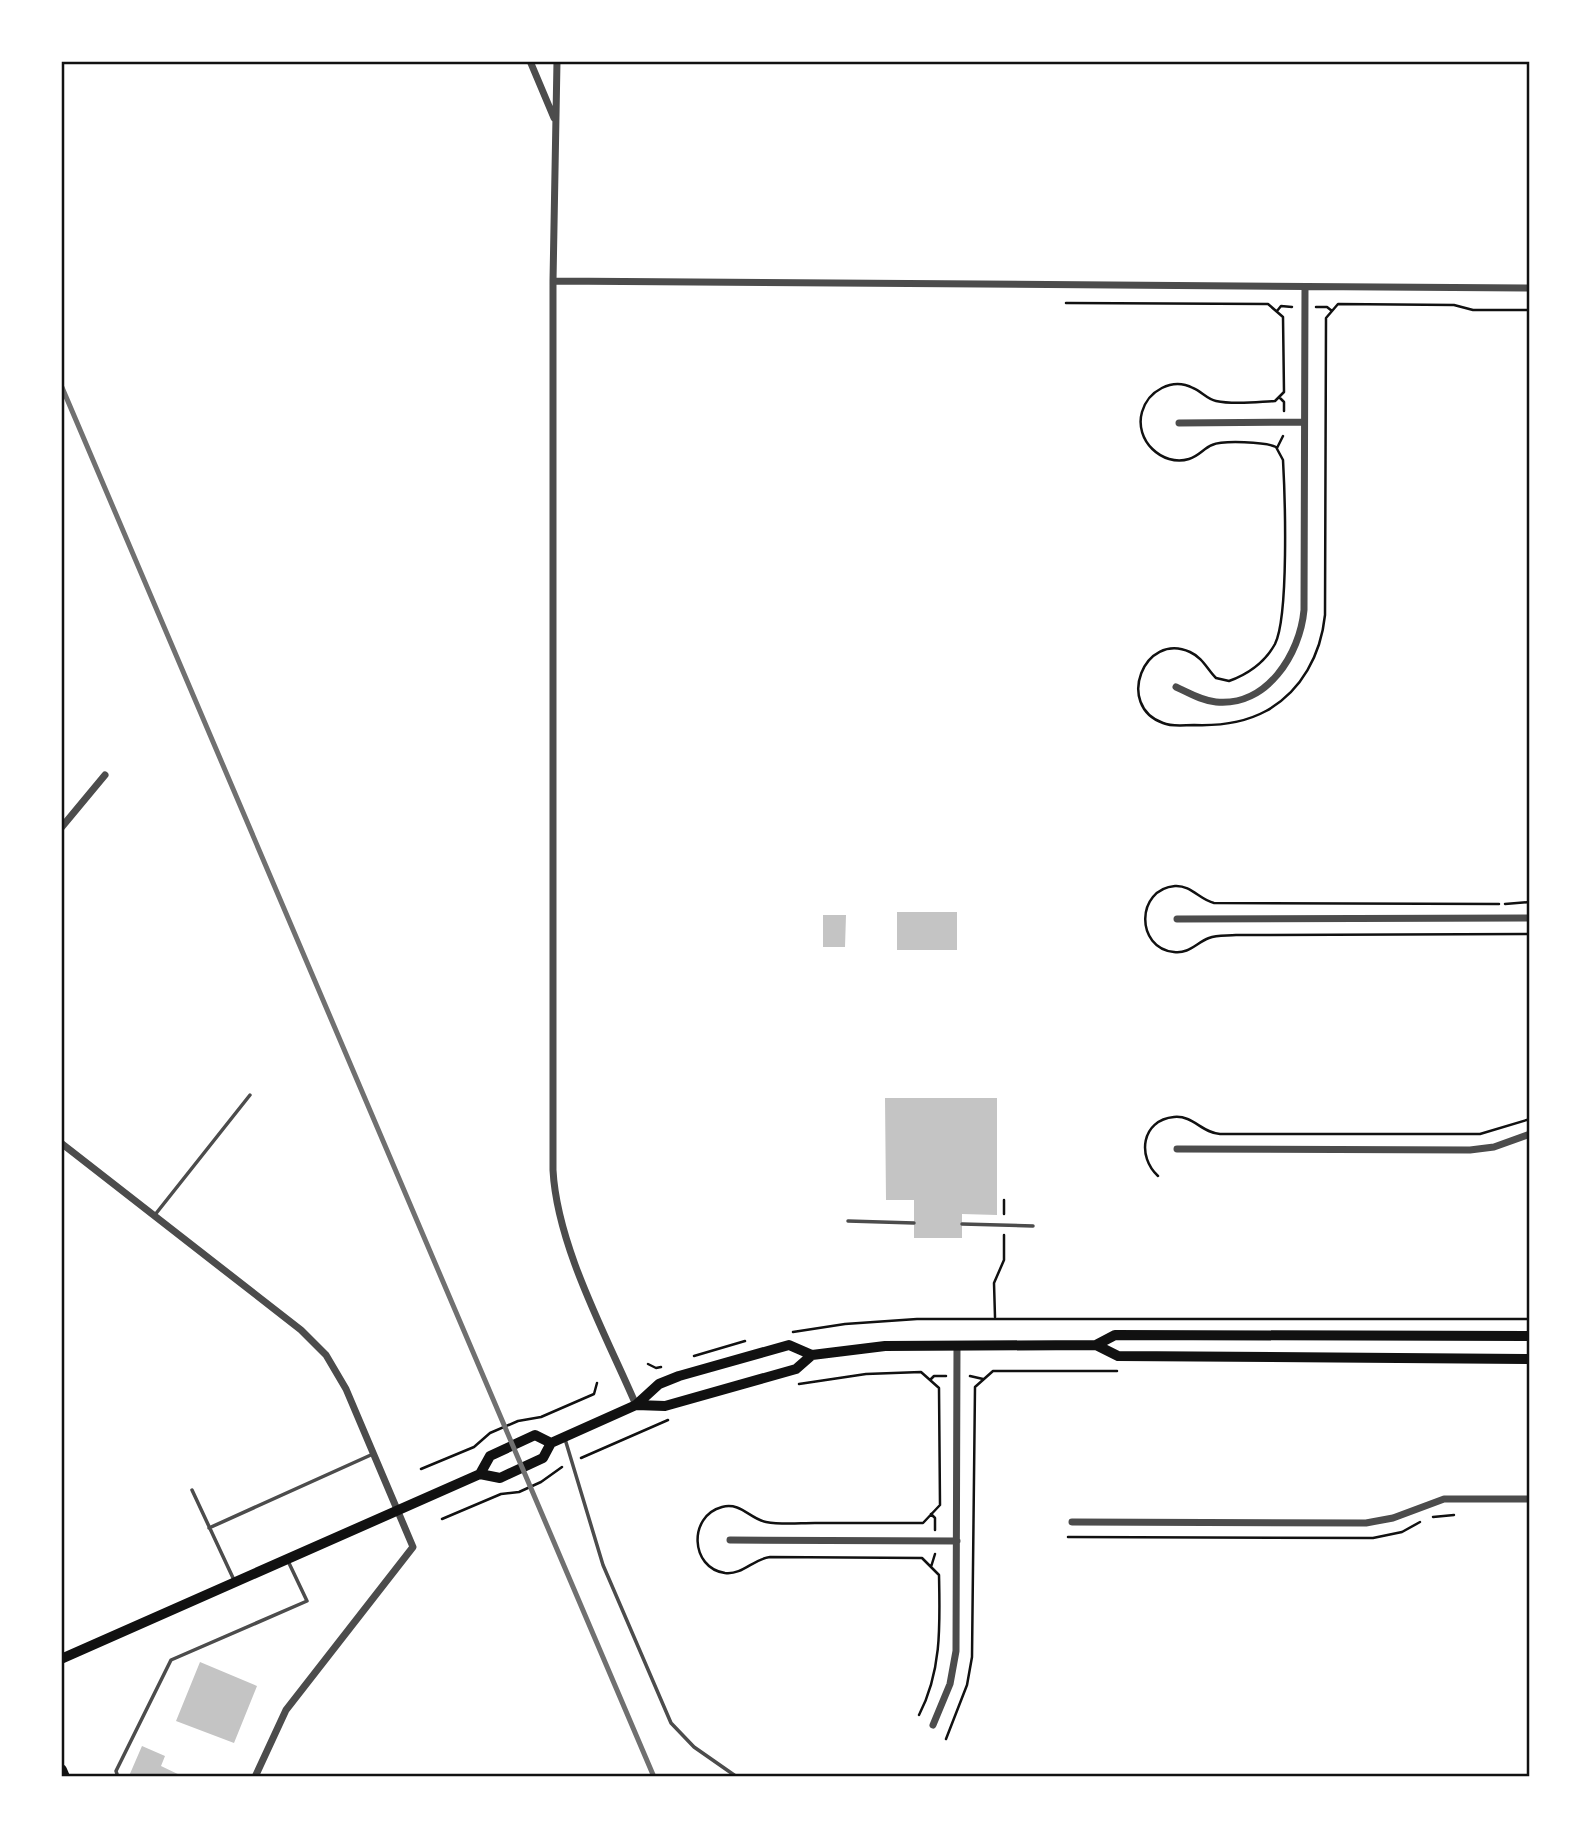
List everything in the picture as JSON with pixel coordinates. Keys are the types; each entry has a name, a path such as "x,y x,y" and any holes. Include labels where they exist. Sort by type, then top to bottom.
{"main road":[{"path":"1096,1345 1115,1335 1530,1336"},
{"path":"61,1659 480,1474 500,1478 543,1458 551,1443 636,1405 659,1384 721,1363 789,1345 812,1355 885,1346 1096,1345 1118,1356 1530,1359"},
{"path":"636,1405 665,1406 796,1369 812,1355"},
{"path":"480,1474 490,1456 535,1435 551,1443"},
{"path":"61,1770 64,1777"}],"street":[{"path":"530,61 556,121"},
{"path":"557,61 553,281 554,1186 569,1246 636,1405"},
{"path":"553,281 1530,288"},
{"path":"1176,687 1209,701 1233,701 1261,689 1286,666 1293,653 1304,610 1305,287"},
{"path":"1179,423 1304,422"},
{"path":"61,828 105,775"},
{"path":"1177,919 1530,918"},
{"path":"1177,1149 1470,1150 1494,1147 1530,1135"},
{"path":"61,1143 301,1330 326,1355 346,1389 413,1547 286,1710 256,1777"},
{"path":"933,1725 954,1666 957,1345"},
{"path":"1072,1522 1366,1523 1393,1518 1444,1499 1530,1499"},
{"path":"730,1540 957,1541"}],"lane":[{"path":"154,1216 250,1095"},
{"path":"848,1221 914,1223"},
{"path":"962,1224 1033,1226"},
{"path":"565,1437 603,1565 671,1723 694,1747 737,1777"},
{"path":"209,1528 374,1453"},
{"path":"192,1490 235,1583"},
{"path":"118,1777 116,1771 171,1660 307,1601 288,1560"}],"path":[{"path":"1066,303 1268,304 1283,317 1283,392 1275,401 1219,402 1187,385 1172,385 1151,395 1140,417 1142,433 1149,446 1168,459 1189,459 1216,444 1266,443 1276,447 1283,460 1283,618 1271,650 1254,669 1229,681 1216,678 1197,656 1177,649 1154,655 1139,674 1138,694 1147,713 1168,724 1198,726 1238,722 1269,709 1302,680 1318,648 1325,615 1326,318 1338,304 1454,304 1473,310 1530,310"},
{"path":"1158,1176 1145,1159 1144,1143 1153,1127 1170,1117 1186,1117 1205,1130 1220,1134 1480,1134 1530,1119"},
{"path":"995,1319 994,1283 1004,1260 1004,1200"},
{"path":"787,1333 893,1320 1530,1319"},
{"path":"691,1357 752,1340"},
{"path":"648,1364 656,1368 669,1364"},
{"path":"796,1385 866,1374 921,1371 939,1388 940,1505 923,1523 768,1522 739,1507 724,1506 711,1512 701,1523 697,1538 699,1553 709,1566 725,1573 741,1570 759,1559 770,1557 922,1558 939,1575 939,1638 933,1680 919,1715"},
{"path":"946,1738 968,1685 972,1657 975,1387 993,1371 1128,1371"},
{"path":"421,1469 474,1447 490,1433 517,1421 541,1417 594,1394 597,1383"},
{"path":"442,1519 501,1494 519,1492 571,1463 676,1418"}],"building":[{"path":"897,912 957,912 957,950 897,950"},
{"path":"823,915 846,915 845,947 823,947"},
{"path":"885,1098 997,1098 997,1215 962,1214 962,1238 914,1238 914,1200 886,1200"},
{"path":"200,1662 257,1686 234,1743 176,1721"},
{"path":"142,1746 165,1756 161,1766 184,1777 129,1776"}],"railway":[{"path":"61,385 654,1777"}]}
